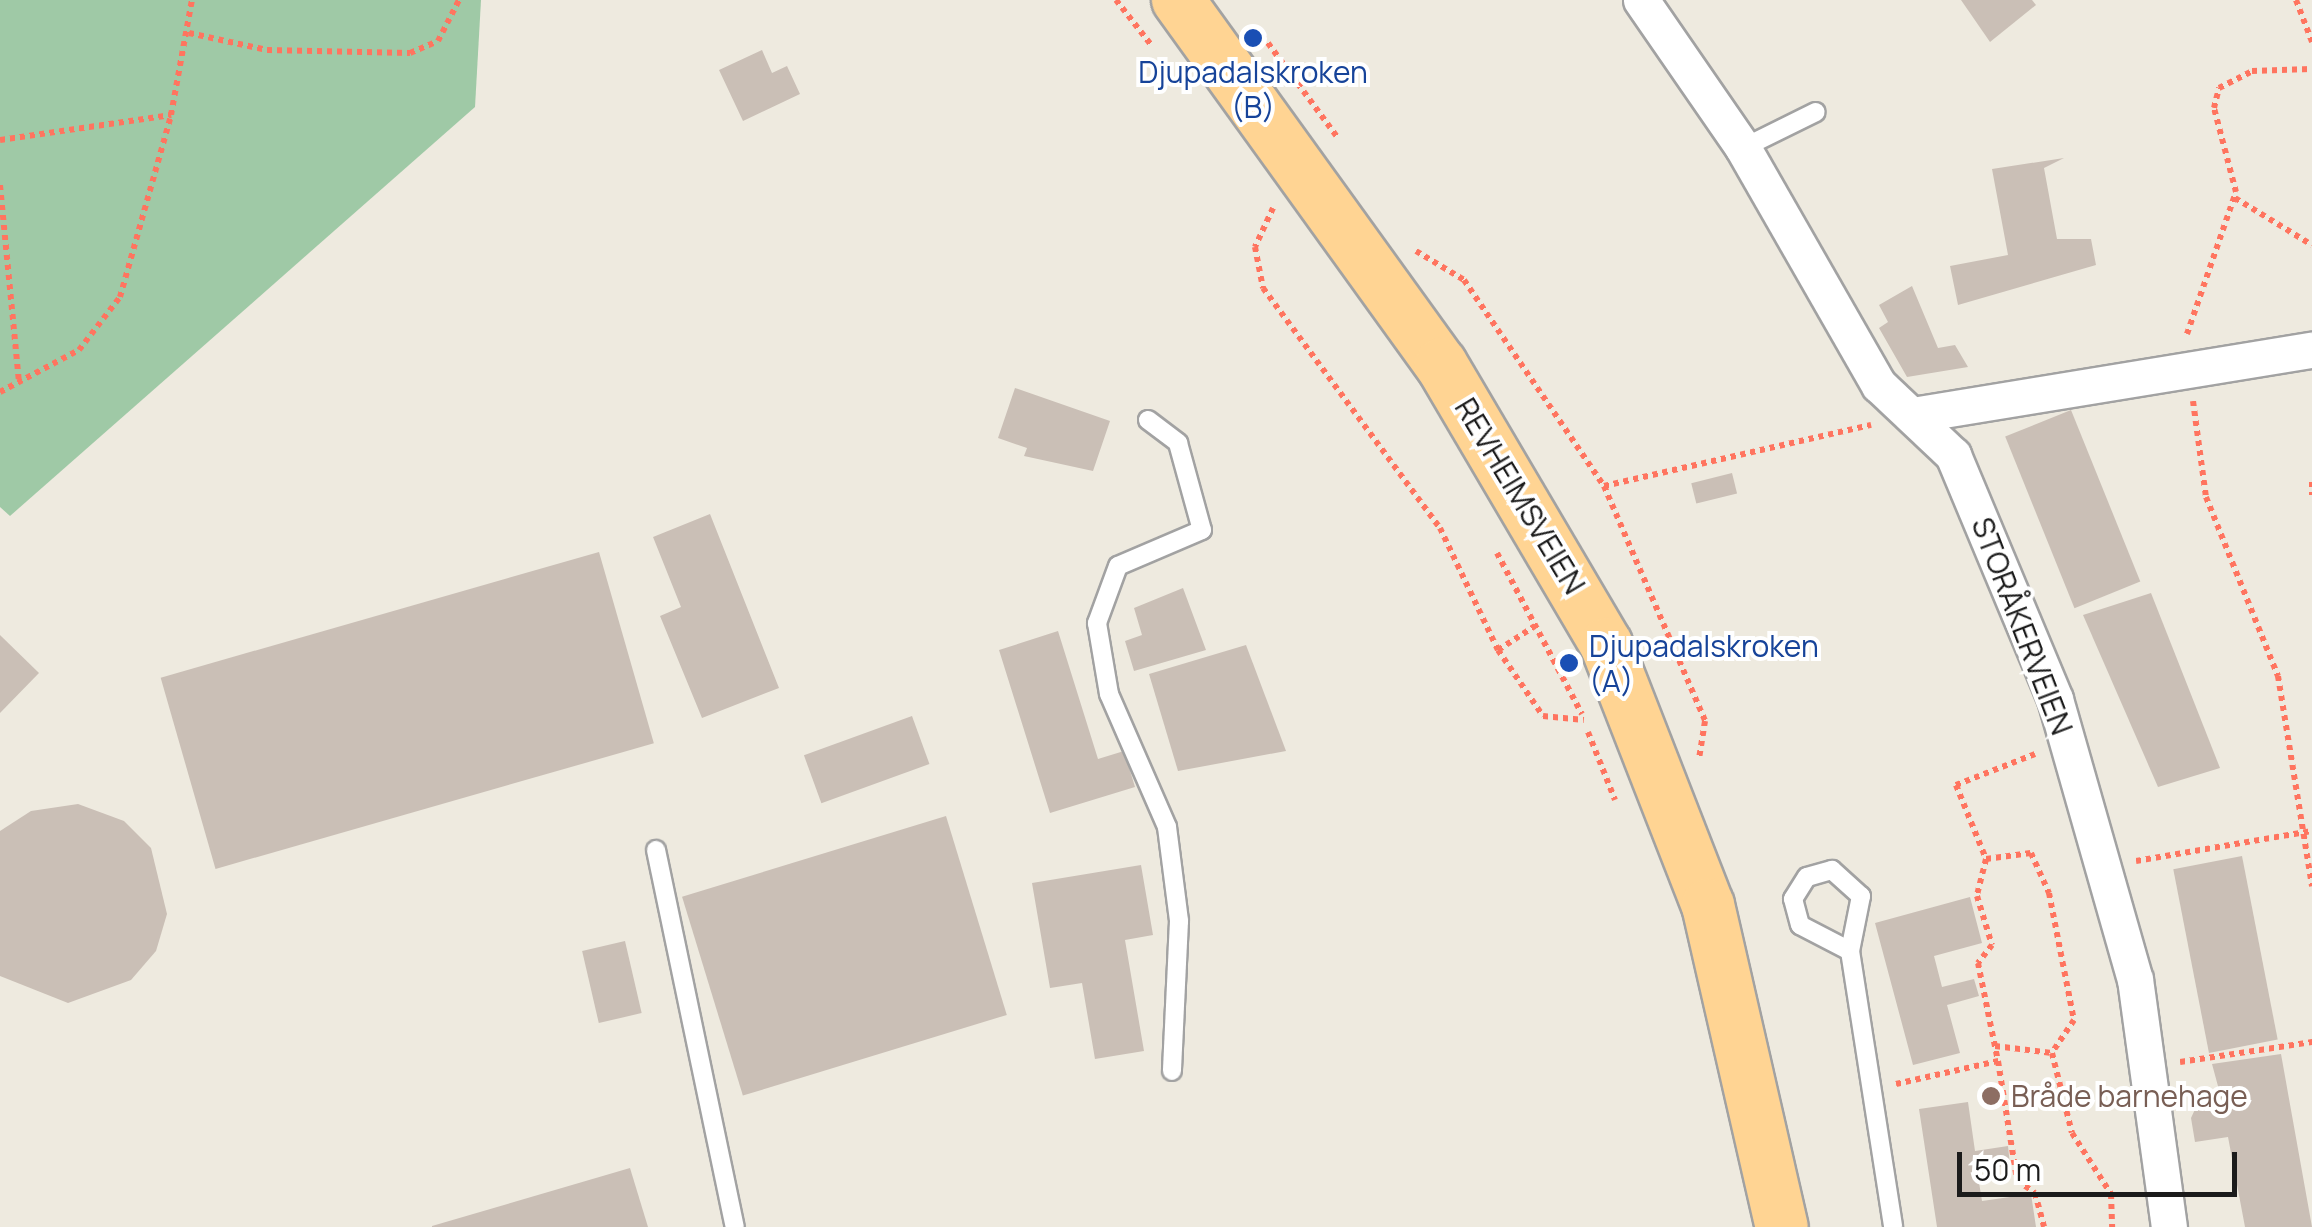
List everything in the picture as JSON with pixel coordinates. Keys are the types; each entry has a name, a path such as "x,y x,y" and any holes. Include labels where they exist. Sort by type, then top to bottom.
{"main road":[{"name":"REVHEIMSVEIEN","path":"1178,0 1441,364 1606,644 1708,905 1782,1227"}],"street":[{"name":"STORÅKERVEIEN","path":"1641,0 1743,148 1878,385 1953,455 2056,699 2135,980 2169,1227"},
{"path":"1914,416 2312,350"}],"lane":[{"path":"1743,148 1816,112"},
{"path":"1148,420 1178,443 1202,530 1118,566 1097,623 1109,694 1167,827 1179,921 1172,1070"},
{"path":"656,850 734,1227"},
{"path":"1850,952 1800,925 1793,900 1806,876 1832,870 1855,884 1862,909 1850,952 1876,1089 1893,1227"}],"path":[{"path":"0,392 78,350 120,296 171,115 192,0"},
{"path":"189,33 267,50 410,54 438,41 458,0"},
{"path":"1116,0 1158,54"},
{"path":"2296,0 2312,42"},
{"path":"2312,69 2252,71 2219,88 2214,108 2234,198 2187,314 2188,370 2206,497 2278,676 2308,832 2312,886"},
{"path":"0,140 171,115"},
{"path":"0,185 20,384"},
{"path":"1262,193 1284,224"},
{"path":"2234,198 2312,245"},
{"path":"1273,208 1255,247 1263,288 1440,528 1498,650 1544,716 1582,715"},
{"path":"1604,486 1914,416"},
{"path":"2312,482 2312,495"},
{"path":"1492,538 1582,715 1623,818"},
{"path":"1498,650 1536,626"},
{"path":"2044,1227 2035,1193 2017,1180 1978,963 1992,945 1978,896 1986,859 1958,778 2049,750"},
{"path":"2103,867 2308,832"},
{"path":"1986,859 2031,852 2050,892 2074,1020 2052,1053 2072,1133 2111,1194 2112,1227"},
{"path":"2147,1067 2312,1042"},
{"path":"1995,1046 2052,1053"},
{"path":"1876,1089 1998,1061"}],"green space":[{"path":"0,0 481,0 475,107 10,516 0,507"}],"building":[{"path":"1961,0 2032,0 2036,5 1990,42"},
{"path":"762,50 772,73 787,66 800,94 743,121 719,70"},
{"path":"2064,158 2044,168 2057,239 2091,239 2096,265 1958,305 1950,266 2008,255 1992,169"},
{"path":"1912,286 1938,348 1955,345 1968,367 1907,377 1879,328 1888,322 1879,305"},
{"path":"1015,388 1110,421 1093,471 1024,456 1027,448 998,438"},
{"path":"2071,410 2140,582 2074,608 2005,437"},
{"path":"1732,473 1737,493 1696,504 1691,483"},
{"path":"710,514 779,688 702,718 660,616 681,607 653,537"},
{"path":"599,552 654,743 216,869 161,678"},
{"path":"1183,588 1206,650 1134,671 1125,641 1142,635 1134,608"},
{"path":"2151,593 2220,768 2158,787 2083,615"},
{"path":"1058,631 1098,759 1124,751 1135,787 1050,813 999,650"},
{"path":"0,635 39,673 0,713"},
{"path":"1246,645 1286,751 1178,771 1149,674"},
{"path":"912,716 929,764 821,803 804,755"},
{"path":"78,804 124,821 151,848 167,914 156,951 131,980 68,1003 0,976 0,831 31,811"},
{"path":"946,816 1007,1015 743,1096 682,897"},
{"path":"2242,856 2278,1040 2209,1053 2173,869"},
{"path":"1141,865 1153,935 1125,940 1144,1051 1095,1059 1082,983 1050,988 1032,883"},
{"path":"1970,897 1982,943 1934,956 1942,987 1974,979 1979,996 1947,1005 1960,1053 1913,1065 1875,923"},
{"path":"625,941 642,1013 599,1023 582,951"},
{"path":"2281,1054 2312,1227 2245,1227 2228,1137 2195,1142 2191,1118 2197,1105 2222,1101 2212,1064"},
{"path":"1968,1102 1975,1151 2008,1146 2010,1165 1977,1170 1982,1201 2031,1194 2036,1227 1937,1227 1919,1109"},
{"path":"630,1168 648,1227 432,1227 432,1226"}],"place":[{"name":"Djupadalskroken (B)","path":"1253,38"},
{"name":"Djupadalskroken (A)","path":"1569,663"},
{"name":"Bråde barnehage","path":"1991,1096"}]}
